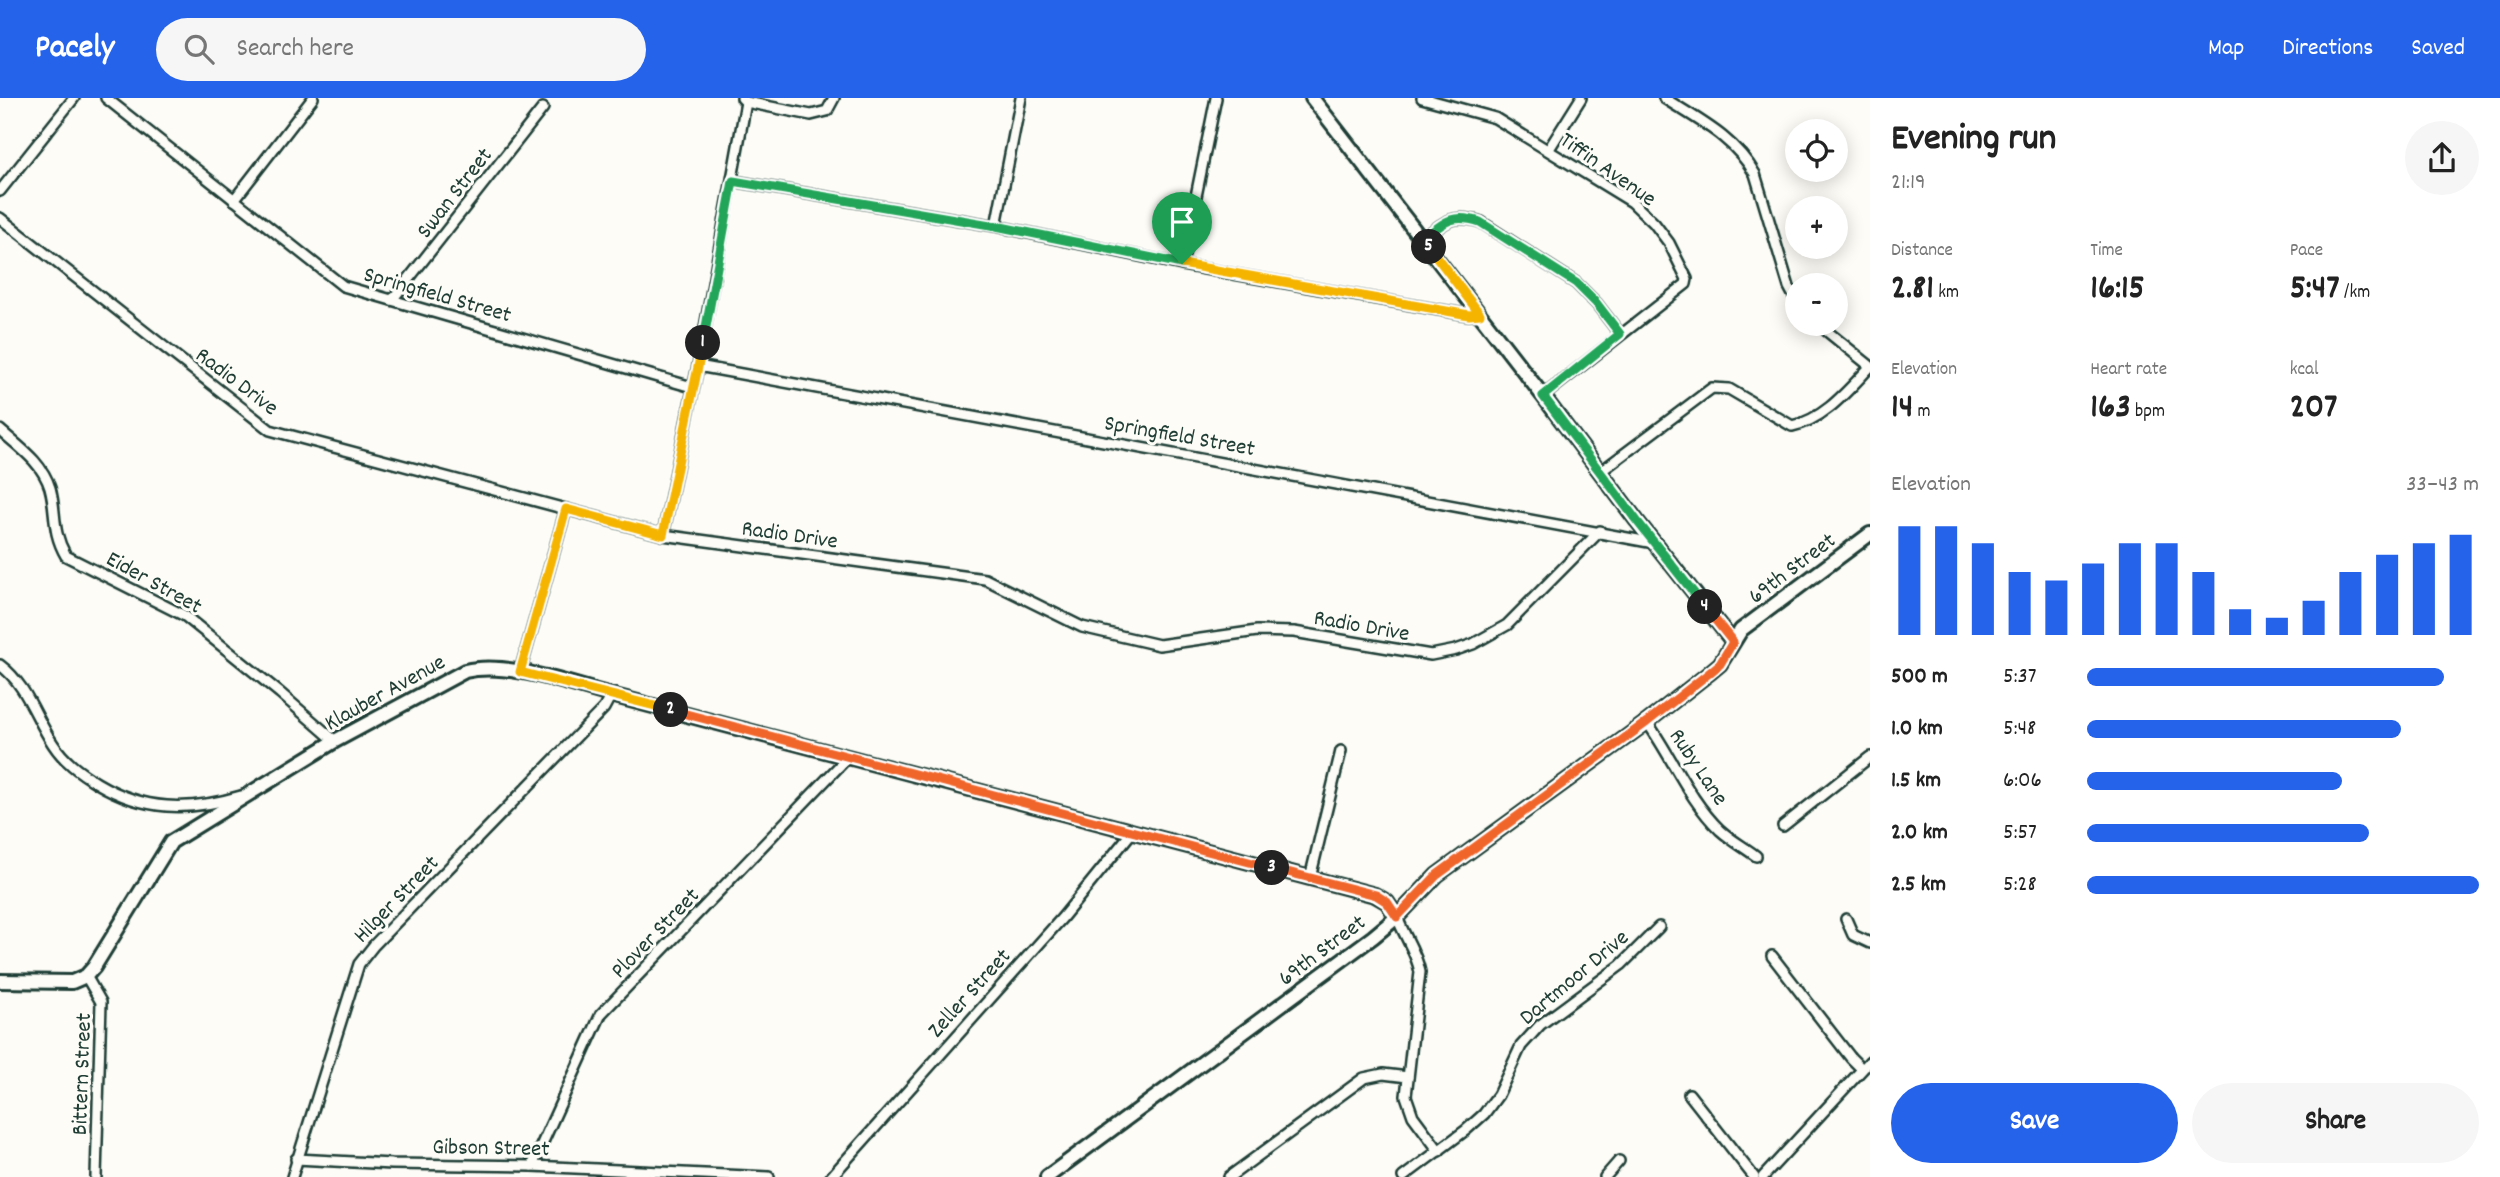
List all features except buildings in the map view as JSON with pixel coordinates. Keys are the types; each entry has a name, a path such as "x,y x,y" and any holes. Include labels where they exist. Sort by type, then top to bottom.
{"street":[{"path":"0,191 74,98"},
{"name":"Springfield Street","path":"106,98 343,286 692,387"},
{"path":"234,200 313,98"},
{"path":"663,535 733,181 744,100 811,115 827,111 834,98"},
{"path":"996,226 1021,98"},
{"path":"1182,264 1216,98"},
{"name":"Tiffin Avenue","path":"1422,98 1495,118 1632,202 1654,223 1669,243 1687,279 1686,284 1620,334"},
{"path":"1549,149 1581,98"},
{"path":"1664,98 1721,134 1748,160 1755,174 1785,274"},
{"path":"1318,100 1654,543 1733,642"},
{"name":"Swan Street","path":"393,300 543,108"},
{"path":"733,181 996,226 1182,264 1469,315 1480,314"},
{"name":"Radio Drive","path":"0,218 270,430 663,535 985,579 1082,627 1159,645 1257,631 1294,632 1431,655 1473,644 1507,625 1600,531"},
{"path":"1423,239 1451,218 1467,218 1480,222 1576,283 1597,304 1620,334 1543,396"},
{"path":"1600,472 1712,388 1729,389 1792,426 1807,423 1840,398 1870,367 1833,336"},
{"name":"Springfield Street","path":"698,366 1654,543"},
{"name":"Eider Street","path":"0,430 42,471 50,488 57,540 66,556 185,616 335,741"},
{"path":"520,672 566,509"},
{"name":"69th Street","path":"1047,1177 1373,937 1397,917 1437,875 1647,722 1720,664 1741,630 1870,534"},
{"path":"0,665 25,691 38,720 67,763 118,796 152,806 182,806 239,797 258,788"},
{"name":"Klauber Avenue","path":"86,976 172,842 335,741 465,671 478,668 520,672 611,695 1376,895 1387,902 1397,917"},
{"name":"Hilger Street","path":"292,1177 359,964 374,945 604,708 611,695"},
{"name":"Ruby Lane","path":"1647,722 1667,751 1685,786 1720,830 1756,856"},
{"path":"1310,878 1341,751"},
{"name":"Plover Street","path":"532,1166 601,1014 849,756"},
{"path":"1783,826 1870,757"},
{"name":"Zeller Street","path":"831,1177 1062,918 1132,832"},
{"path":"1397,917 1420,972 1406,1090 1410,1110 1439,1151"},
{"path":"1846,919 1853,935 1870,943"},
{"name":"Dartmoor Drive","path":"1403,1177 1475,1122 1491,1104 1516,1055 1533,1031 1621,965 1659,927"},
{"path":"1772,956 1851,1058 1863,1069"},
{"path":"0,981 72,982 86,976"},
{"name":"Bittern Street","path":"86,976 101,1002 96,1177"},
{"path":"1763,1177 1870,1061"},
{"path":"1229,1177 1364,1078 1383,1074 1408,1077"},
{"path":"1689,1094 1754,1177"},
{"name":"Gibson Street","path":"296,1159 769,1177"},
{"path":"1605,1177 1619,1161"}],"route":[{"path":"733,181 996,226 1182,264 1469,315 1480,314 1423,239 1451,218 1467,218 1480,222 1576,283 1597,304 1620,334 1543,396 1733,642 1729,652 1713,671 1647,722 1437,875 1397,917 1387,902 1376,895 520,672 566,509 663,535 733,181"}]}
